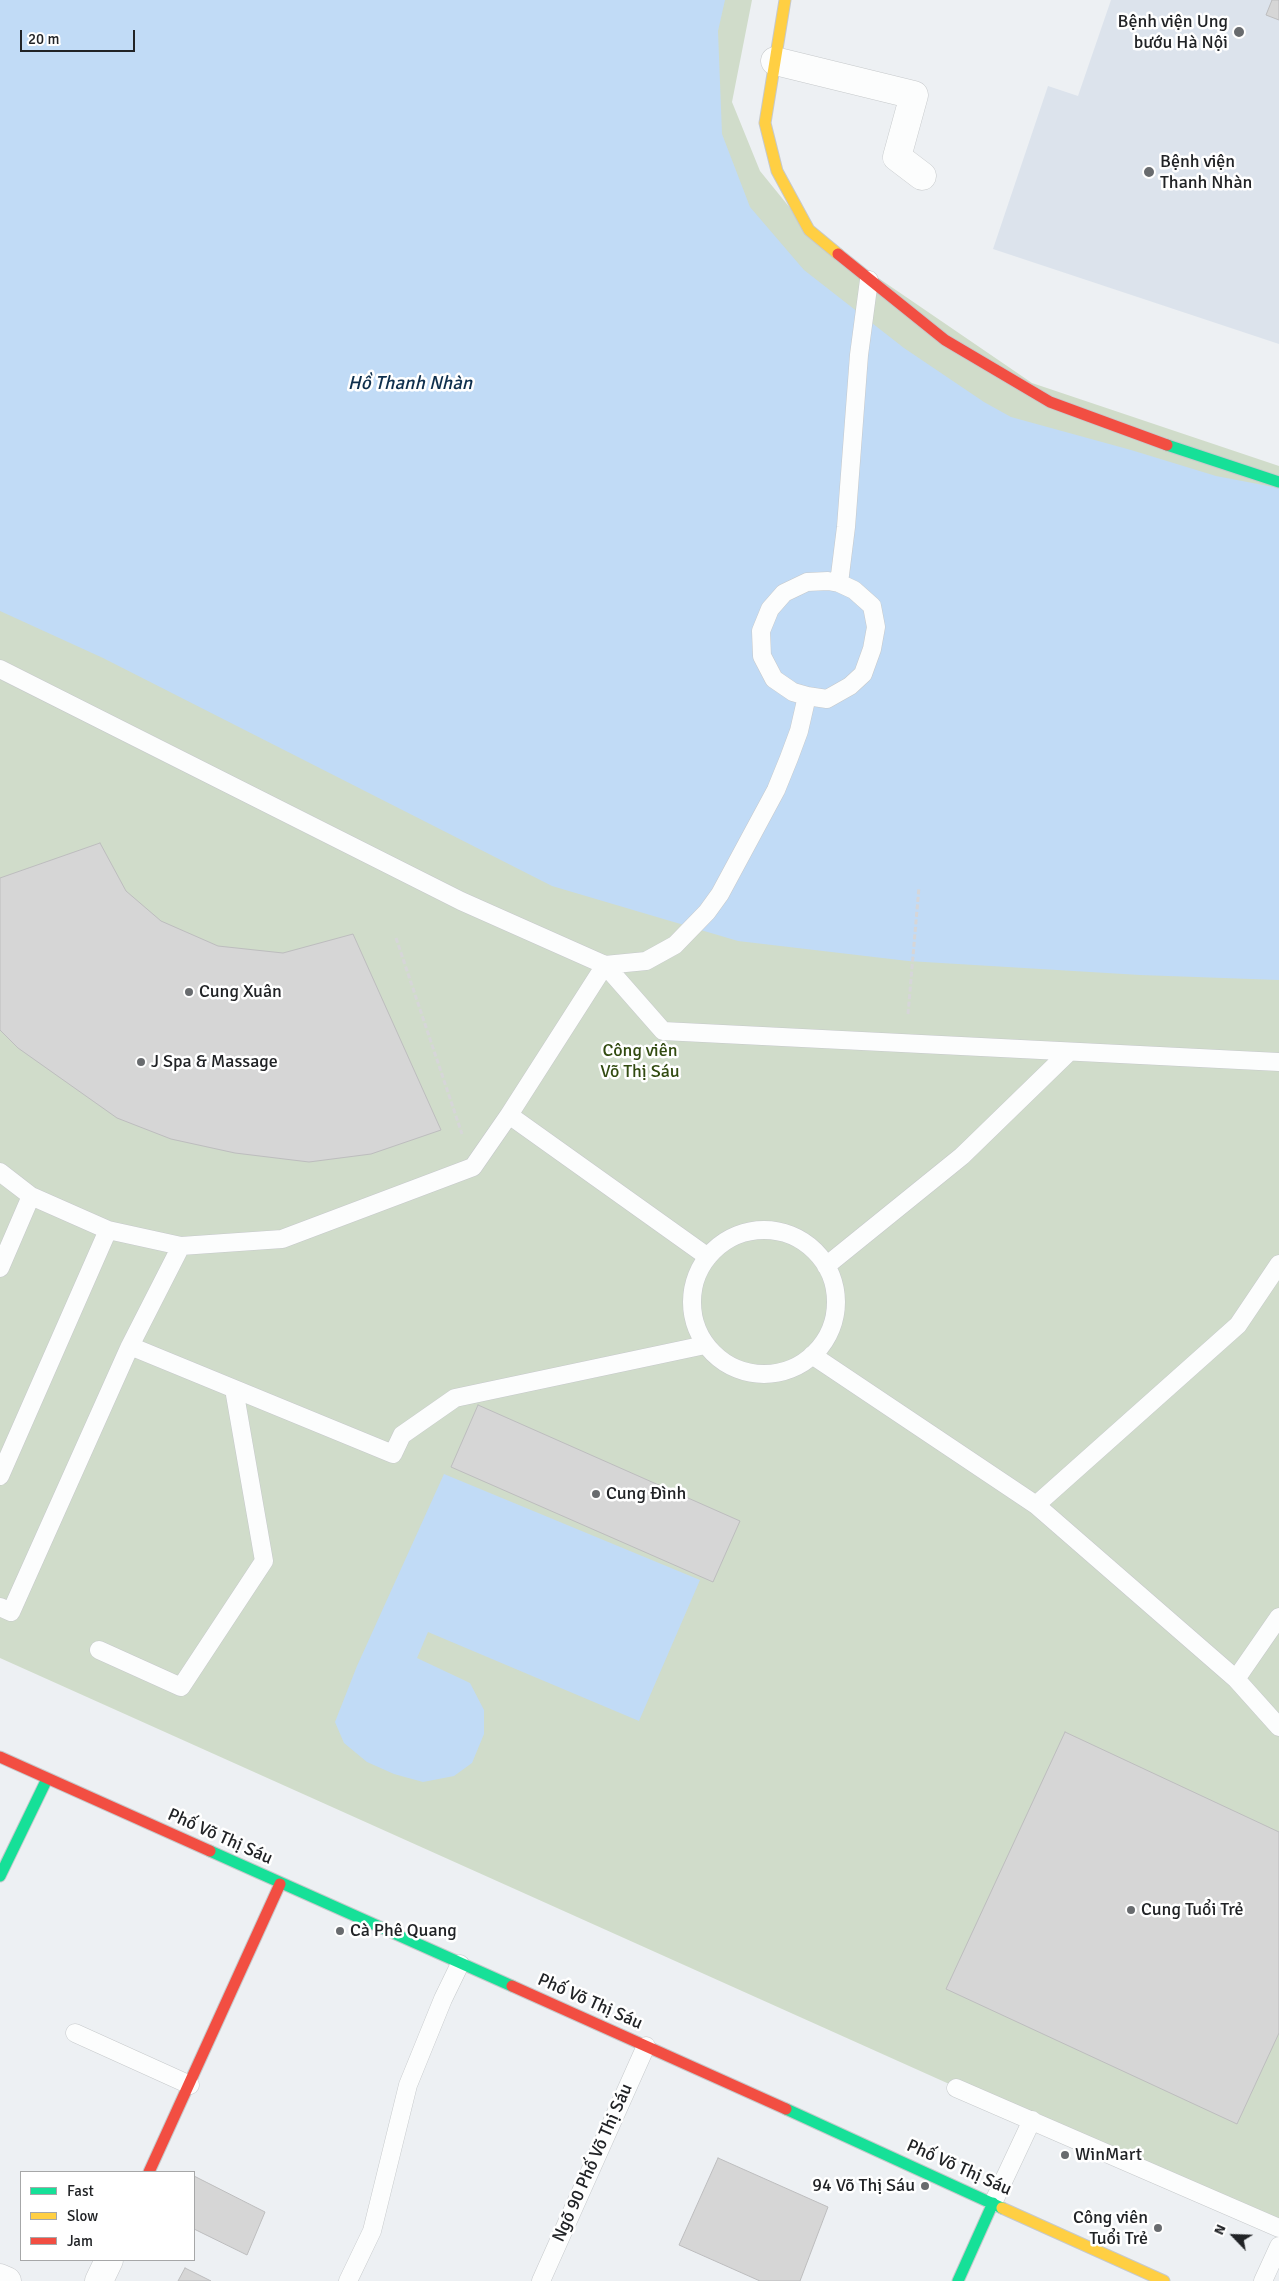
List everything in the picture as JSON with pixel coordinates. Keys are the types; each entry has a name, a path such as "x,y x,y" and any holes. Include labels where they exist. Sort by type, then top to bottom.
{"street":[{"path":"785,0 765,123 777,171 809,230 945,340 1050,402 1279,482"},
{"path":"776,61 914,95 897,157 922,176"},
{"name":"Phố Võ Thị Sáu","path":"0,1757 280,1884 646,2046 1164,2281"},
{"path":"0,1876 47,1779"},
{"path":"149,2171 280,1884"},
{"path":"958,2281 994,2203"},
{"path":"99,2281 108,2261"},
{"path":"0,2278 7,2281"}],"lane":[{"path":"839,583 846,527 855,395 869,280"},
{"path":"828,581 839,583 854,590 872,606 876,627 872,649 863,674 850,686 827,699 793,692 774,679 762,656 761,631 770,609 784,593 807,582 828,581"},
{"path":"0,669 461,901 606,965 663,1031 1068,1053 1279,1062"},
{"path":"606,965 646,961 676,944 707,912 720,894 776,790 799,731 807,696"},
{"path":"0,1172 31,1196 108,1230 180,1246 282,1239 472,1167 509,1114 606,965"},
{"path":"826,1266 962,1156 1068,1053"},
{"path":"509,1114 708,1257"},
{"path":"0,1268 31,1196"},
{"path":"0,1476 108,1230"},
{"path":"769,1230 792,1235 811,1247 826,1266 835,1288 835,1313 827,1336 812,1355 792,1368 768,1374 744,1372 723,1362 705,1345 695,1324 692,1300 696,1278 708,1257 724,1241 746,1232 769,1230"},
{"path":"0,1607 11,1612 130,1346 180,1246"},
{"path":"1036,1506 1238,1325 1279,1264"},
{"path":"130,1346 393,1454 402,1435 455,1398 705,1345"},
{"path":"812,1355 1036,1506 1236,1679 1279,1727"},
{"path":"99,1650 180,1687 264,1561 234,1388"},
{"path":"1236,1679 1279,1617"},
{"path":"348,2281 372,2231 408,2085 443,1999 460,1964"},
{"path":"75,2033 190,2085"},
{"name":"Ngõ 90 Phố Võ Thị Sáu","path":"541,2281 646,2046"},
{"path":"956,2088 1279,2228"},
{"path":"994,2203 1032,2120"},
{"path":"1263,2281 1279,2246"}],"path":[{"path":"905,1044 920,887"},
{"path":"396,938 472,1167"}],"shaded area":[{"name":"Bệnh viện Thanh Nhàn","path":"1111,0 1279,0 1279,344 993,249 1048,86 1078,96"}],"green space":[{"name":"Công viên Võ Thị Sáu","path":"0,0 752,0 732,102 760,171 808,230 1032,383 1279,466 1279,2232 0,1658"}],"water":[{"name":"Hồ Thanh Nhàn","path":"0,0 725,0 718,31 722,134 750,207 804,270 904,348 984,402 1011,417 1216,476 1279,488 1279,980 1140,975 908,961 738,941 552,886 103,658 0,611"},
{"path":"444,1474 700,1580 639,1721 428,1632 417,1658 470,1683 484,1710 484,1734 472,1763 454,1776 423,1782 394,1774 367,1762 344,1743 335,1722 357,1666"}],"building":[{"path":"1272,0 1279,0 1279,20 1266,15"},
{"name":"Cung Xuân","path":"100,843 126,891 161,921 218,946 283,953 353,934 441,1130 371,1154 309,1162 235,1153 171,1139 117,1118 18,1048 0,1030 0,878"},
{"name":"Cung Đình","path":"478,1405 740,1521 713,1582 451,1467"},
{"name":"Cung Tuổi Trẻ","path":"1065,1732 1279,1832 1279,2033 1237,2124 946,1989"},
{"path":"718,2158 828,2207 800,2281 760,2281 679,2245"},
{"path":"195,2177 265,2212 247,2255 195,2229"},
{"path":"185,2268 211,2281 178,2281"}],"traffic: fast":[{"path":"1167,445 1279,482"},
{"path":"0,1876 47,1779"},
{"path":"210,1851 512,1986"},
{"path":"786,2109 1002,2208"},
{"path":"958,2281 993,2203"}],"traffic: slow":[{"path":"785,0 765,123 777,171 809,230 838,254"},
{"path":"1002,2208 1164,2281"}],"traffic: jam":[{"path":"838,254 945,340 1050,402 1167,445"},
{"path":"0,1757 210,1851"},
{"path":"149,2171 280,1884"},
{"path":"512,1986 786,2109"}],"place":[{"name":"Bệnh viện Ung bướu Hà Nội","path":"1239,32"},
{"name":"Bệnh viện Thanh Nhàn","path":"1149,172"},
{"name":"Cung Xuân","path":"189,992"},
{"name":"J Spa & Massage","path":"141,1062"},
{"name":"Cung Đình","path":"596,1494"},
{"name":"Cung Tuổi Trẻ","path":"1131,1910"},
{"name":"Cà Phê Quang","path":"340,1931"},
{"name":"WinMart","path":"1065,2155"},
{"name":"94 Võ Thị Sáu","path":"925,2186"},
{"name":"Công viên Tuổi Trẻ","path":"1158,2228"}]}
